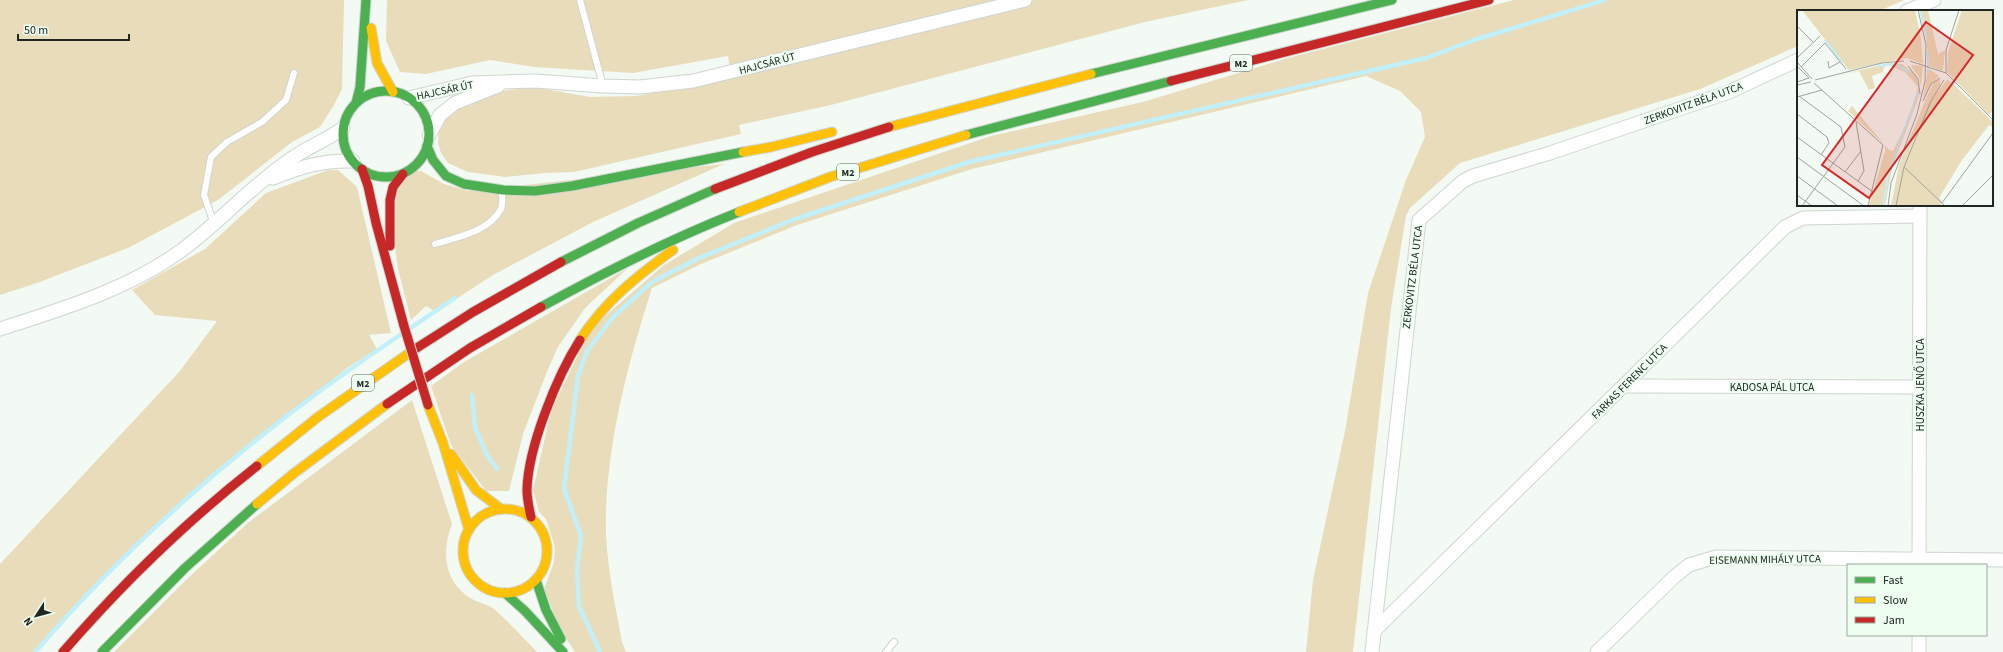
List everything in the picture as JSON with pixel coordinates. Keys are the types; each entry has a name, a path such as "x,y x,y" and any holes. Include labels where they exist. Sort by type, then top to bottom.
{"main road":[{"path":"367,0 372,45 377,63 393,92"},
{"path":"356,103 360,87 367,0"},
{"name":"M2","path":"62,652 139,571 216,498 286,442 358,386 424,342 490,301 548,268 655,216 766,168 908,121 1392,0"},
{"name":"M2","path":"102,652 158,594 234,522 306,463 377,409 440,366 507,325 620,264 706,225 830,178 992,126 1489,0"},
{"path":"469,530 443,443 428,405 404,326 376,223 368,186 345,146 343,128 350,111 356,103 367,96 380,92 393,92 409,98 420,108 427,121 428,141 433,160 446,176 464,184 503,190 535,191 572,186 715,156 771,147 843,131 908,121"},
{"path":"390,272 390,200 393,187 403,174 418,162 428,141"},
{"path":"357,165 375,176 389,177 403,174"},
{"path":"531,517 527,490 534,452 547,407 565,364 576,345 605,307 628,284 706,225"},
{"path":"443,443 476,490 501,509"},
{"path":"501,509 511,509 531,517 540,527 546,540 546,561 544,568 536,580 521,589 504,593 484,587 475,580 465,561 465,540 469,530 477,519 488,512 501,509"},
{"path":"536,580 538,593 549,620 568,652"},
{"path":"504,593 525,611 563,652"}],"street":[{"name":"HAJCSÁR ÚT","path":"409,98 472,83 534,81 640,87 693,81 1025,0"},
{"path":"1921,8 1934,0"},
{"name":"ZERKOVITZ BÉLA UTCA","path":"1372,652 1419,220 1463,181 1473,176 1550,153 1729,92 1797,60"},
{"name":"HAJCSÁR ÚT","path":"428,141 440,115 455,103 505,83"},
{"path":"0,329 50,313 128,282 156,268 182,250 292,158 328,139 343,128"},
{"path":"260,184 303,166 325,161 357,165"},
{"name":"FARKAS FERENC UTCA","path":"1374,631 1785,227 1803,218 1920,210"},
{"name":"HUSZKA JENŐ UTCA","path":"1919,562 1920,210"},
{"name":"KADOSA PÁL UTCA","path":"1624,386 1919,387"},
{"name":"EISEMANN MIHÁLY UTCA","path":"1597,652 1674,577 1689,565 1701,560 1716,558 1919,562 2003,560"},
{"path":"1919,636 1919,652"}],"lane":[{"path":"580,0 603,86"},
{"path":"214,224 204,195 211,157 227,142 262,122 286,100 294,73"},
{"path":"435,244 473,232 489,223 502,209 503,190"},
{"path":"886,652 894,642"}],"shaded area":[{"path":"0,0 344,0 342,89 320,127 292,142 218,200 128,248 37,283 0,295"},
{"path":"387,0 1248,0 1145,22 831,105 739,125 741,134 574,172 505,177 468,172 448,163 441,153 438,143 439,129 446,118 456,109 501,91 533,87 590,97 637,96 731,78 728,56 633,73 534,67 490,60 426,74 400,72 386,41"},
{"path":"1514,0 1904,0 1881,10 1797,10 1797,46 1700,89 1460,163 1410,208 1406,216 1391,308 1353,652 1306,652 1313,580 1345,431 1368,293 1406,180 1425,137 1421,112 1400,91 1366,76 972,169 797,225 701,264 652,288 628,370 616,425 611,453 606,510 608,560 622,642 626,652 575,652 560,629 544,589 554,562 555,547 546,519 539,512 533,490 551,411 591,328 664,265 734,223 991,136 1143,102 1288,58"},
{"path":"724,164 593,222 493,275 436,312 426,306 411,320 398,269 391,219 396,186 414,171 421,171 444,184 468,191"},
{"path":"328,170 338,170 357,187 391,333 369,335 377,349 347,368 207,480 119,560 33,652 0,652 0,564 180,371 217,321 155,315 132,290 205,249 266,193"},
{"path":"628,268 585,308 558,347 523,434 509,491 486,491 451,445 431,386 464,362"},
{"path":"412,400 452,524 446,556 450,575 463,592 474,600 494,609 537,652 114,652 187,579 249,522"}],"waterway":[{"path":"600,652 579,606 577,570 581,536 564,488 578,376 587,351 614,316 652,282 699,258 795,219 969,162 1426,58 1474,40 1605,0"},
{"path":"409,329 455,298"},
{"path":"35,652 75,607 118,563 208,480 304,403 403,333"},
{"path":"472,395 475,427 487,455 497,469"}],"traffic: fast":[{"path":"356,103 360,87 366,0"},
{"path":"1091,74 1392,0"},
{"path":"966,135 1171,81"},
{"path":"386,91 402,95 416,104 425,118 429,134 425,150 416,164 402,173 386,177 370,173 356,164 347,150 343,134 347,118 356,104 370,95 386,91"},
{"path":"427,146 433,160 446,176 464,184 503,190 535,191 572,186 743,152"},
{"path":"561,262 638,223 715,189"},
{"path":"541,307 638,256 713,222 739,212"},
{"path":"102,652 185,568 257,504"},
{"path":"536,580 546,610 561,639"},
{"path":"505,593 525,611 563,652"}],"traffic: slow":[{"path":"371,28 377,63 393,92"},
{"path":"889,127 1091,74"},
{"path":"743,152 771,147 832,132"},
{"path":"739,212 830,177 966,135"},
{"path":"580,340 589,326 622,290 673,250"},
{"path":"257,466 318,417 412,351"},
{"path":"257,504 293,474 387,404"},
{"path":"428,405 443,443 469,530"},
{"path":"451,454 476,490 501,509"},
{"path":"505,509 521,512 535,521 544,535 547,551 544,567 535,581 521,590 505,593 489,590 475,581 466,567 463,551 466,535 475,521 489,512 505,509"}],"traffic: jam":[{"path":"1171,81 1489,0"},
{"path":"715,189 812,152 889,127"},
{"path":"362,169 368,186 376,223 404,326"},
{"path":"390,246 390,200 393,187 403,174"},
{"path":"412,351 473,312 561,262"},
{"path":"387,404 470,348 541,307"},
{"path":"404,326 428,405"},
{"path":"531,517 527,490 532,453 553,392 580,340"},
{"path":"63,652 108,602 156,554 205,509 257,466"}]}
